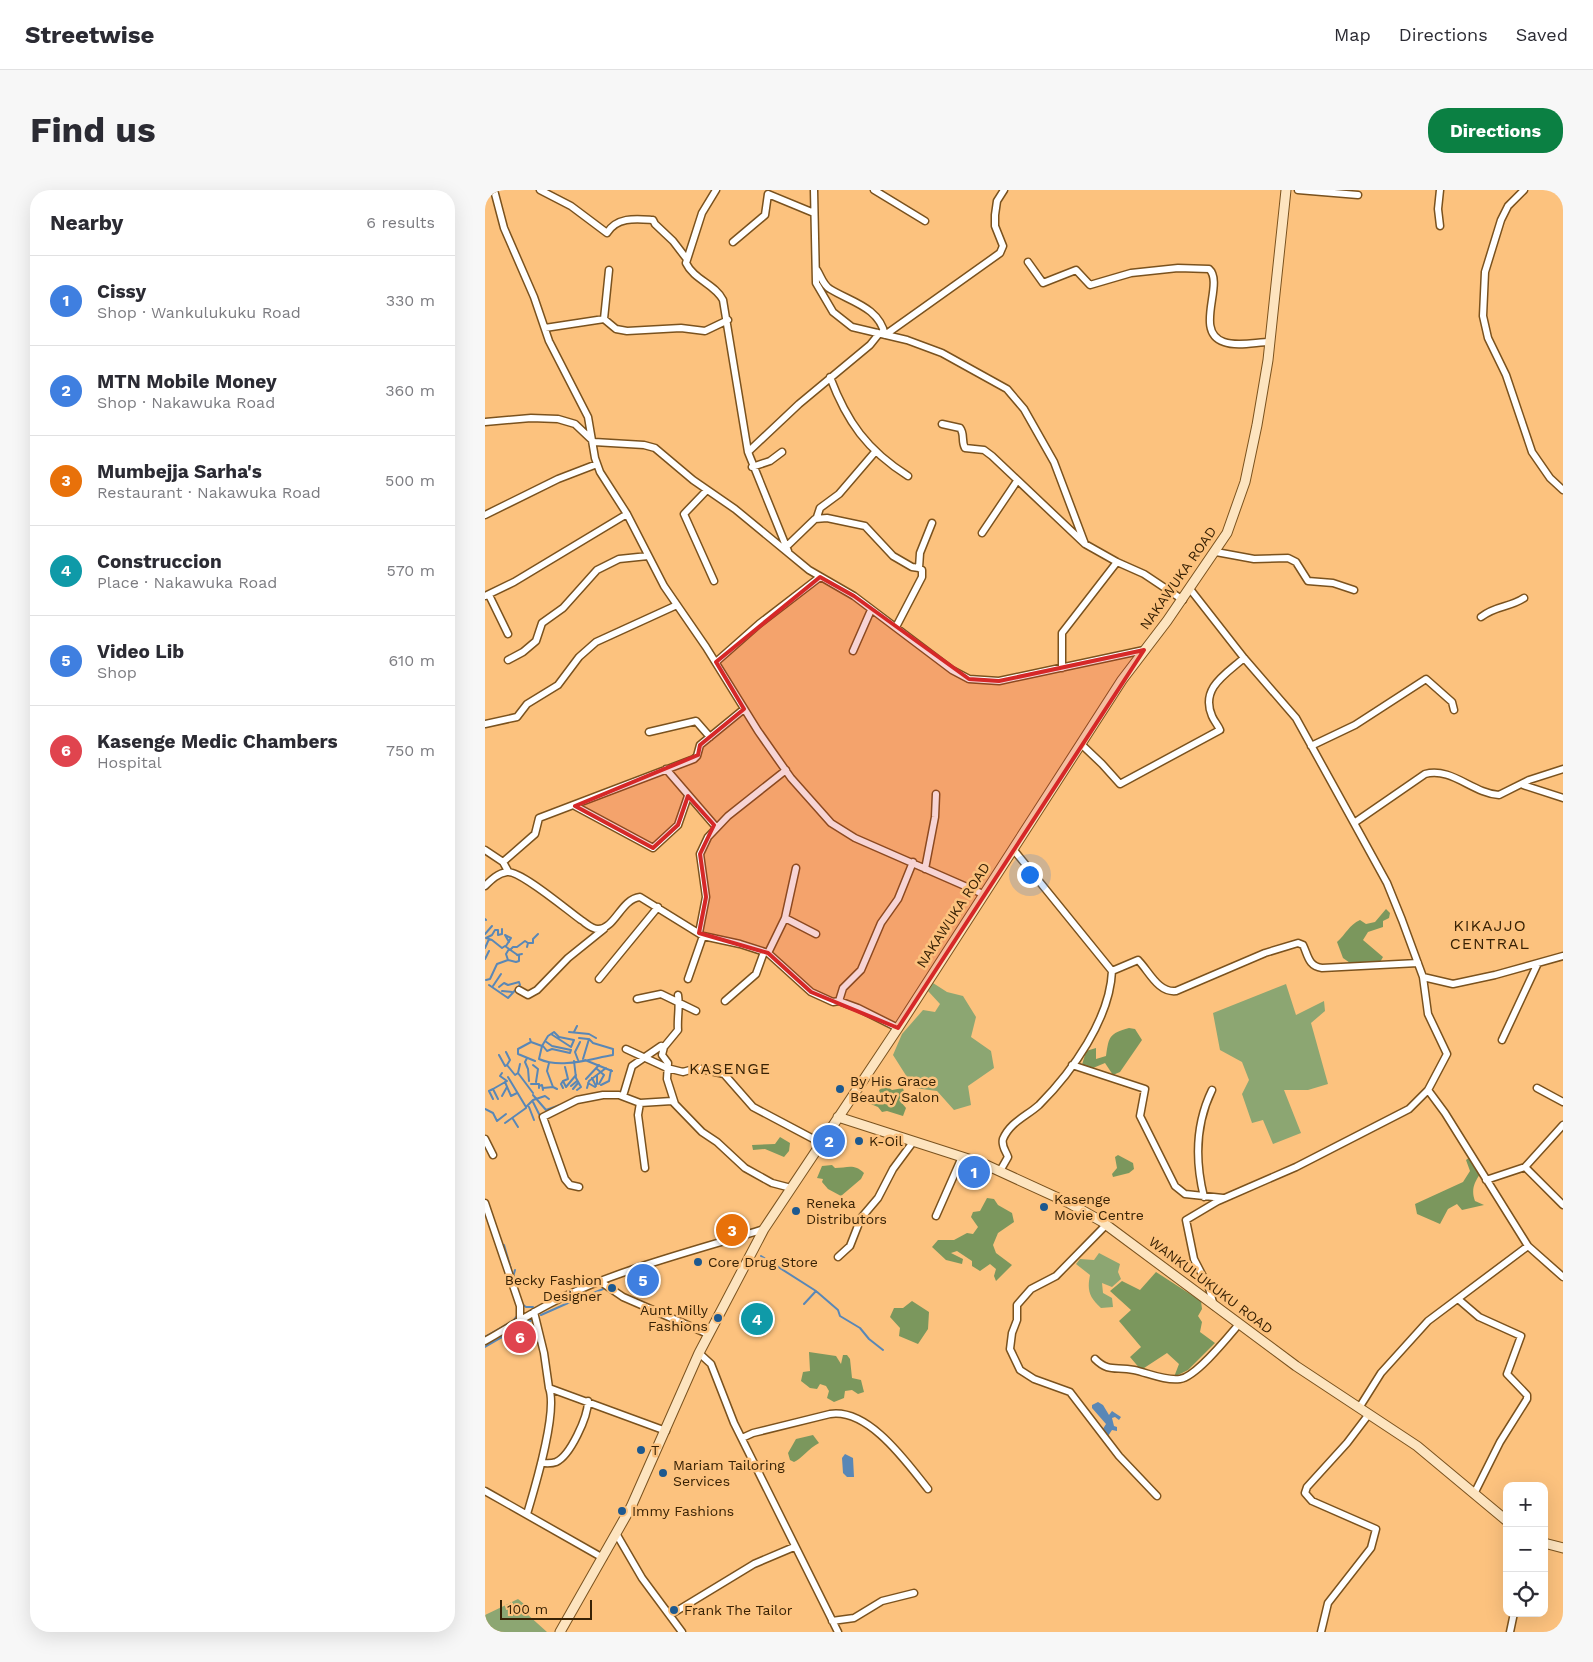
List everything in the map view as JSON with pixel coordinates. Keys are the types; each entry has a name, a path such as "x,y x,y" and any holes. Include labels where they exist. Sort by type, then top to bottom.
{"main road":[{"name":"NAKAWUKA ROAD","path":"560,1632 617,1535 666,1431 699,1353 764,1229 898,1028 1081,744 1144,650 1183,600 1216,552 1234,519 1245,482 1257,425 1270,342 1286,190"},
{"name":"WANKULUKUKU ROAD","path":"838,1117 1000,1171 1069,1203 1106,1225 1296,1366 1417,1446 1503,1519"},
{"path":"1548,1544 1563,1548"}],"street":[{"path":"494,190 504,228 559,362 588,417 597,464 677,604 785,770 831,823 855,838 983,894"},
{"path":"540,190 571,206 607,233 610,227 631,218 645,221 653,220 673,241 693,274 720,294 728,320 733,369 748,452 752,467 787,550"},
{"path":"685,258 693,245 702,213 717,190"},
{"path":"815,190 814,213 819,290 837,317 852,327 942,352 999,383 1017,400 1055,462 1085,544"},
{"path":"874,190 925,221"},
{"path":"885,335 944,290 1000,253 1003,246 995,226 995,206 1004,190"},
{"path":"1298,190 1358,194"},
{"path":"1440,190 1438,209 1440,226"},
{"path":"1524,190 1508,206 1501,220 1485,272 1483,316 1488,338 1506,376 1532,452 1550,478 1563,490"},
{"path":"733,242 765,215 768,194 814,213"},
{"path":"1028,262 1043,283 1076,270 1090,285 1131,273 1178,268 1209,269 1214,276 1209,324 1218,339 1227,343 1270,342"},
{"path":"604,319 609,270"},
{"path":"817,270 829,289 862,305 879,319 885,335"},
{"path":"545,328 604,319 616,329 627,331 681,328 705,331 728,320"},
{"path":"748,452 830,378 870,345 878,335 877,333"},
{"path":"830,378 852,425 875,452 908,476"},
{"path":"485,422 531,418 567,420 575,424 594,442 652,447 707,490 724,500 819,577 855,596 952,670 969,680 999,681 1144,650"},
{"path":"942,424 960,428 963,433 962,444 965,448 984,450 1085,544 1117,562 1144,574 1183,600"},
{"path":"752,467 770,461 782,452"},
{"path":"787,550 817,517 820,508 839,494 875,452"},
{"path":"485,514 559,479 597,464"},
{"path":"982,533 1017,481"},
{"path":"707,490 684,514 714,581"},
{"path":"508,634 487,596 514,582 627,514"},
{"path":"817,517 865,526 893,556 912,567 919,568"},
{"path":"896,627 922,577 922,570 919,568 920,553 932,523"},
{"path":"1216,552 1255,559 1289,558 1296,562 1308,581 1333,583 1354,590"},
{"path":"508,660 523,652 536,641 542,623 563,608 597,570 619,559 648,556"},
{"path":"1062,668 1062,633 1117,562"},
{"path":"716,662 759,624 819,577"},
{"path":"1190,589 1244,658 1291,711 1387,882 1423,978 1427,1014 1447,1054 1428,1090 1409,1109 1286,1172 1225,1198 1186,1220 1194,1259 1209,1288 1214,1307"},
{"path":"1481,617 1492,608 1515,604 1524,598"},
{"path":"485,724 517,717 527,704 558,685 579,657 596,642 677,604"},
{"path":"853,651 871,610"},
{"path":"1081,744 1120,784 1125,783 1151,766 1220,730 1212,716 1209,692 1215,684 1244,658"},
{"path":"1311,746 1355,725 1426,679 1452,702 1454,710"},
{"path":"503,862 535,834 539,818 575,806 694,758 697,756 700,745 744,709"},
{"path":"649,732 696,721 710,737"},
{"path":"665,769 716,827"},
{"path":"1354,823 1415,780 1436,771 1443,772 1490,794 1499,795 1523,785 1529,780 1563,769"},
{"path":"688,979 701,934 706,897 700,854 707,836 785,770"},
{"path":"1523,785 1563,798"},
{"path":"925,869 934,823 936,794"},
{"path":"575,806 653,848 678,825 688,796"},
{"path":"1000,1171 1008,1157 1002,1144 1004,1137 1018,1120 1039,1104 1072,1065 1106,1004 1112,971 1013,849"},
{"path":"485,850 503,862 508,871 524,877 591,927 605,928"},
{"path":"839,1001 843,988 861,970 881,923 901,893 913,862"},
{"path":"725,1000 756,974 785,918 795,868"},
{"path":"485,886 497,875 508,871"},
{"path":"519,990 528,995 537,990 568,958 605,928 625,905 635,898 648,901 701,934 766,952 811,992 833,1002 839,1001 881,1018 898,1028"},
{"path":"599,979 657,907"},
{"path":"785,918 816,934"},
{"path":"1112,971 1138,960 1159,985 1170,992 1265,953 1298,943 1303,945 1309,961 1315,967 1418,963"},
{"path":"1423,978 1453,984 1563,956"},
{"path":"1502,1040 1538,963"},
{"path":"637,999 661,994 696,1011"},
{"path":"675,1104 667,1079 668,1063 663,1055 664,1047 678,1030 677,1019 680,1010 678,995"},
{"path":"623,1096 632,1066 661,1046"},
{"path":"626,1049 645,1056 667,1068 683,1072 697,1068 725,1074 753,1108 821,1143"},
{"path":"1072,1065 1145,1089 1140,1116 1175,1186 1185,1194 1225,1198"},
{"path":"1537,1088 1563,1102"},
{"path":"1205,1197 1197,1153 1203,1112 1212,1090"},
{"path":"1428,1090 1528,1246 1563,1276"},
{"path":"579,1187 570,1185 565,1179 543,1117 586,1098 611,1094 623,1096 640,1103 665,1100 675,1104 702,1132 717,1142 745,1168 772,1183 791,1188"},
{"path":"640,1103 638,1115 645,1168"},
{"path":"1486,1180 1525,1167 1563,1125"},
{"path":"485,1139 493,1155"},
{"path":"838,1257 848,1249 856,1235 859,1221 878,1198 893,1169 913,1142"},
{"path":"935,1216 962,1157"},
{"path":"1525,1167 1563,1205"},
{"path":"485,1203 520,1306 521,1321"},
{"path":"1106,1225 1056,1276 1031,1289 1017,1304 1017,1320 1012,1333 1010,1349 1020,1370 1027,1376 1062,1388 1077,1399 1119,1456 1157,1496"},
{"path":"485,1341 556,1300 601,1282 764,1229"},
{"path":"1359,1408 1386,1367 1434,1315 1528,1246"},
{"path":"601,1282 623,1297 709,1334"},
{"path":"1458,1299 1479,1317 1521,1336 1507,1374 1523,1391 1527,1399 1500,1442 1474,1494"},
{"path":"520,1306 532,1314 544,1353 549,1388 552,1395 551,1418 527,1514"},
{"path":"1095,1359 1107,1369 1124,1369 1174,1379 1183,1378 1201,1365 1239,1324"},
{"path":"699,1353 711,1364 725,1404 794,1547 838,1632"},
{"path":"549,1388 666,1431"},
{"path":"541,1463 554,1463 561,1459 583,1425 588,1412 587,1401"},
{"path":"742,1438 830,1414 841,1414 877,1432 888,1440 928,1489"},
{"path":"1321,1632 1328,1603 1371,1548 1376,1529 1312,1501 1305,1493 1307,1487 1369,1414"},
{"path":"485,1492 603,1558"},
{"path":"617,1535 641,1578 682,1632"},
{"path":"670,1615 754,1564 794,1547"},
{"path":"832,1621 854,1618 882,1601 914,1593"},
{"path":"1510,1632 1513,1617"}],"highlighted area":[{"path":"820,577 854,596 969,679 999,681 1144,650 898,1028 811,992 768,953 699,933 706,897 700,854 714,825 688,796 678,825 653,848 575,806 698,755 700,745 744,709 716,662"}],"green space":[{"path":"1386,909 1390,913 1389,918 1383,921 1383,927 1368,932 1363,940 1383,957 1379,964 1353,965 1343,958 1337,942 1350,927 1360,920 1366,924 1375,922"},
{"path":"933,983 947,992 963,996 976,1017 971,1037 991,1051 994,1068 968,1086 971,1105 954,1110 937,1091 914,1088 893,1055 902,1034 923,1010 935,1012 940,1004 928,991"},
{"path":"1286,984 1296,1015 1324,1001 1325,1011 1311,1023 1328,1084 1308,1090 1284,1090 1301,1133 1273,1144 1263,1120 1252,1123 1242,1094 1249,1080 1242,1062 1220,1050 1213,1013"},
{"path":"1129,1028 1135,1029 1142,1040 1120,1072 1113,1075 1105,1063 1093,1068 1082,1065 1086,1051 1096,1048 1096,1059 1106,1056 1111,1037 1117,1032"},
{"path":"886,1086 892,1090 903,1088 905,1096 901,1102 906,1108 903,1116 887,1111 882,1112 878,1107 868,1103 872,1099 881,1103 887,1100 887,1096 880,1093 879,1090"},
{"path":"780,1137 790,1143 789,1151 784,1157 765,1149 753,1150 752,1145 775,1144"},
{"path":"1118,1155 1133,1163 1134,1169 1129,1173 1113,1177 1112,1174 1117,1168 1115,1157"},
{"path":"1470,1157 1480,1174 1474,1187 1475,1201 1484,1205 1462,1210 1457,1204 1448,1209 1440,1224 1417,1214 1415,1204 1463,1182 1470,1171 1466,1160"},
{"path":"832,1165 835,1168 854,1167 864,1173 861,1179 841,1196 828,1189 822,1182 823,1179 817,1178 822,1166"},
{"path":"987,1198 994,1199 998,1205 1012,1213 1014,1222 998,1233 993,1245 996,1253 1012,1265 996,1281 994,1276 996,1269 990,1264 980,1271 972,1266 972,1261 957,1251 951,1253 963,1259 962,1264 946,1260 932,1247 938,1240 954,1240 967,1233 973,1234 978,1227 971,1217 973,1212 980,1211"},
{"path":"1099,1253 1120,1264 1118,1272 1121,1279 1112,1287 1102,1283 1103,1293 1112,1298 1113,1307 1101,1308 1097,1304 1090,1293 1090,1275 1076,1264 1080,1259 1094,1260"},
{"path":"1156,1272 1201,1301 1202,1309 1198,1316 1202,1322 1200,1332 1215,1343 1188,1370 1174,1377 1179,1364 1167,1353 1141,1370 1130,1357 1141,1347 1119,1321 1131,1310 1110,1291 1122,1281 1140,1290"},
{"path":"912,1301 929,1312 928,1329 918,1344 899,1336 900,1328 890,1317 894,1308 903,1308"},
{"path":"809,1352 836,1356 841,1364 843,1355 847,1355 850,1359 852,1378 861,1380 864,1392 858,1394 852,1390 845,1391 844,1398 834,1402 827,1398 829,1391 826,1386 820,1384 817,1389 810,1388 801,1381 803,1372 810,1371"},
{"path":"813,1435 819,1443 796,1461 790,1460 788,1453 796,1439"},
{"path":"518,1599 529,1608 527,1614 547,1632 485,1632 485,1615"}],"water":[{"path":"1098,1402 1103,1405 1109,1415 1112,1411 1121,1417 1119,1420 1115,1417 1112,1418 1117,1431 1112,1430 1108,1436 1102,1437 1101,1432 1106,1424 1092,1408 1092,1405"},
{"path":"845,1454 853,1458 854,1477 847,1477 843,1473 842,1458"}],"waterway":[{"path":"485,934 492,926"},
{"path":"502,929 502,934 498,935 498,930 495,930 492,935 486,938 502,948 505,946 509,949 506,954 508,960"},
{"path":"527,947 528,943 533,943 533,939 538,934"},
{"path":"506,946 511,938 505,935 509,942"},
{"path":"485,948 489,939"},
{"path":"510,950 525,941 528,943"},
{"path":"486,980 490,979 497,964 508,960 519,961 519,956 509,949"},
{"path":"485,959 489,951"},
{"path":"517,955 522,954"},
{"path":"493,986 501,974"},
{"path":"489,985 508,998 520,985 519,982 508,985 504,983 499,987"},
{"path":"502,991 512,992"},
{"path":"574,1032 577,1026"},
{"path":"542,1046 548,1036 554,1032 559,1037 574,1040 571,1047 551,1034"},
{"path":"569,1032 589,1034 596,1038"},
{"path":"579,1038 588,1039"},
{"path":"530,1039 531,1042 542,1046 539,1059 548,1062 566,1063 613,1055"},
{"path":"583,1059 589,1039 593,1043 613,1049 613,1054"},
{"path":"543,1046 547,1051 552,1049 570,1053 571,1050 552,1046 545,1041"},
{"path":"531,1042 518,1049 518,1054 535,1061"},
{"path":"578,1060 575,1052 580,1042"},
{"path":"499,1055 505,1066 510,1060 506,1052"},
{"path":"527,1058 525,1062 529,1081"},
{"path":"585,1060 612,1071"},
{"path":"574,1061 576,1078 581,1087 577,1090"},
{"path":"549,1063 547,1071 553,1087"},
{"path":"520,1064 518,1073 533,1093"},
{"path":"507,1065 515,1075 518,1073"},
{"path":"533,1065 538,1069 536,1082"},
{"path":"586,1079 599,1065"},
{"path":"565,1067 568,1079 563,1081 566,1087 576,1075"},
{"path":"587,1088 589,1081 606,1068"},
{"path":"597,1069 604,1075 599,1084"},
{"path":"601,1085 609,1081 611,1070"},
{"path":"498,1099 493,1089 507,1081 500,1076 502,1073"},
{"path":"597,1075 597,1084"},
{"path":"508,1077 526,1107 533,1100 545,1096 549,1099"},
{"path":"592,1078 596,1086"},
{"path":"563,1081 561,1084 563,1088"},
{"path":"571,1086 577,1081"},
{"path":"505,1082 511,1096 517,1093"},
{"path":"573,1089 578,1083"},
{"path":"588,1083 595,1087"},
{"path":"531,1084 539,1084 539,1088"},
{"path":"539,1086 542,1085 543,1090"},
{"path":"502,1096 507,1087"},
{"path":"543,1088 553,1087 557,1089"},
{"path":"493,1089 489,1091 493,1099"},
{"path":"533,1095 546,1110 560,1105"},
{"path":"533,1102 540,1116"},
{"path":"529,1107 534,1120"},
{"path":"505,1123 526,1108"},
{"path":"485,1109 493,1113 497,1121 506,1114"},
{"path":"513,1119 518,1127"},
{"path":"504,1245 511,1269"},
{"path":"761,1256 816,1291 838,1310 840,1316 860,1328 869,1339 883,1350"},
{"path":"513,1277 515,1270"},
{"path":"591,1294 603,1289"},
{"path":"804,1304 816,1291"},
{"path":"541,1315 586,1295"},
{"path":"522,1304 526,1307 533,1307"},
{"path":"485,1337 513,1321 517,1316"},
{"path":"524,1324 534,1319"},
{"path":"485,1347 519,1327"}],"place":[{"name":"By His Grace Beauty Salon","path":"840,1089"},
{"name":"MTN Mobile Money","path":"829,1141"},
{"name":"K-Oil","path":"859,1141"},
{"name":"Cissy","path":"974,1172"},
{"name":"Kasenge Movie Centre","path":"1044,1207"},
{"name":"Reneka Distributors","path":"796,1211"},
{"name":"Mumbejja Sarha's","path":"732,1230"},
{"name":"Core Drug Store","path":"698,1262"},
{"name":"Video Lib","path":"643,1280"},
{"name":"Becky Fashion Designer","path":"612,1288"},
{"name":"Aunt Milly Fashions","path":"718,1318"},
{"name":"Construccion","path":"757,1319"},
{"name":"Kasenge Medic Chambers","path":"520,1337"},
{"name":"T","path":"641,1450"},
{"name":"Mariam Tailoring Services","path":"663,1473"},
{"name":"Immy Fashions","path":"622,1511"},
{"name":"Frank The Tailor","path":"674,1610"}],"district":[{"name":"KIKAJJO CENTRAL","path":"1490,934"},
{"name":"KASENGE","path":"730,1068"}]}
